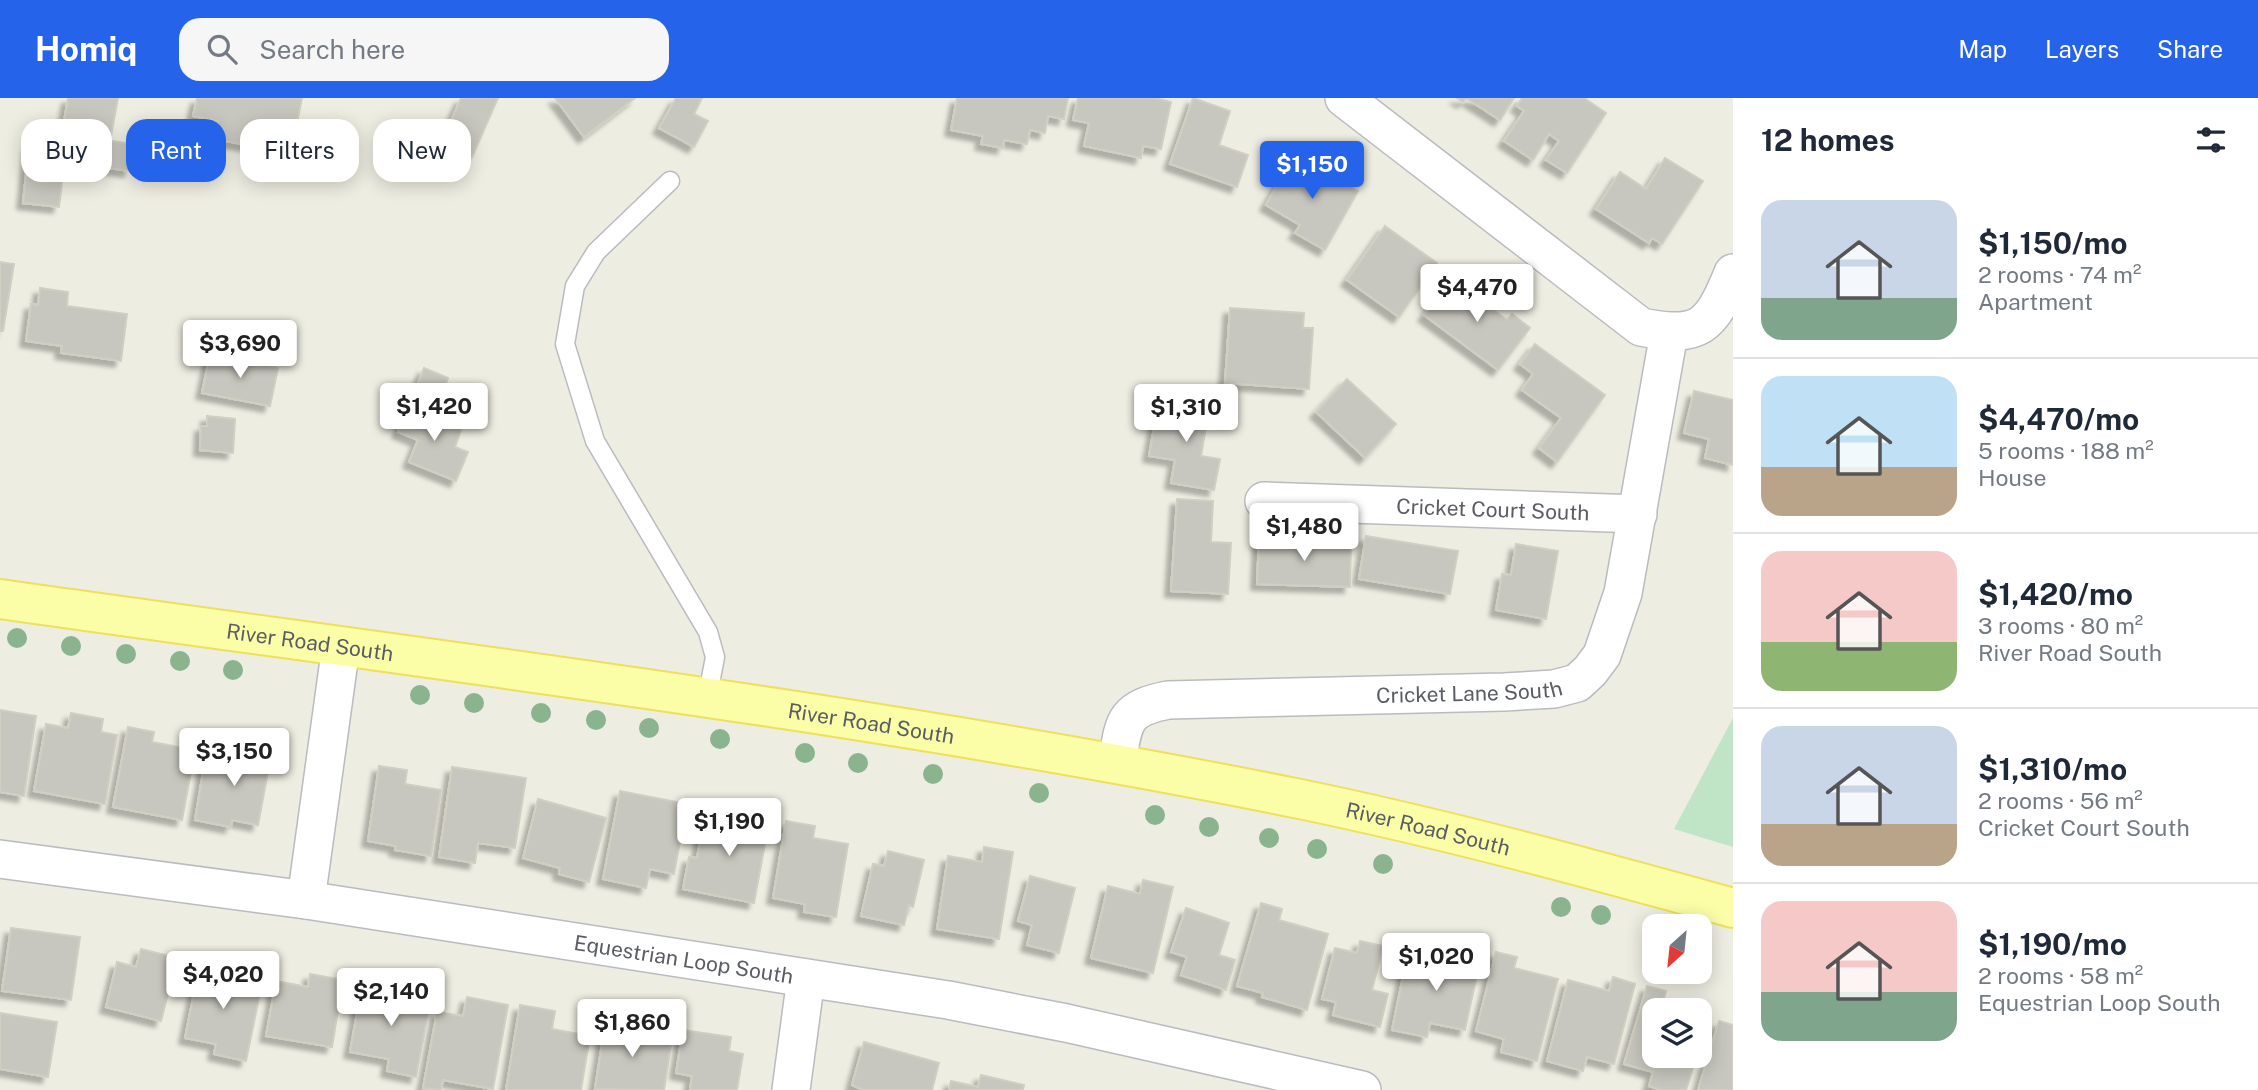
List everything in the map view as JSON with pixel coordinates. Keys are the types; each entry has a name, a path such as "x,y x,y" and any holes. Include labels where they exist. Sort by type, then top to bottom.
{"main road":[{"name":"River Road South","path":"0,599 888,725 1117,763 1369,815 1733,908"}],"street":[{"path":"1344,98 1605,302 1641,327 1670,333 1695,329 1709,320 1722,300 1733,273"},
{"name":"Cricket Lane South","path":"1117,763 1129,716 1145,705 1168,700 1504,692 1554,689 1577,683 1602,655 1623,593 1670,333"},
{"name":"Cricket Court South","path":"1264,501 1638,514"},
{"path":"306,901 341,646"},
{"name":"Equestrian Loop South","path":"0,859 306,901 948,1000 1066,1023 1362,1090"},
{"path":"791,1090 806,978"}],"lane":[{"path":"670,181 596,252 575,286 565,344 595,441 708,632 715,657 707,699"}],"green space":[{"path":"1733,718 1733,847 1674,829"}],"building":[{"path":"68,98 118,98 112,131 112,119 64,119"},
{"path":"197,98 302,98 298,119 240,119 240,144 226,141 226,119 193,116"},
{"path":"461,98 498,98 472,157 471,119 452,119"},
{"path":"555,98 635,98 584,137"},
{"path":"676,98 702,98 694,114 708,121 694,147 659,128"},
{"path":"957,98 1068,98 1064,119 1048,116 1045,133 1030,130 1027,144 1004,140 1003,148 981,144 983,136 951,130"},
{"path":"1078,98 1155,98 1171,102 1161,149 1143,146 1141,158 1084,146 1089,123 1073,120"},
{"path":"1193,98 1230,111 1219,145 1248,155 1237,187 1170,164"},
{"path":"1466,98 1514,98 1500,120"},
{"path":"1522,98 1584,98 1606,113 1567,173 1546,160 1559,141 1549,134 1533,160 1504,141 1524,111 1517,106"},
{"path":"112,141 126,143 126,170 112,169"},
{"path":"1294,155 1358,191 1325,250 1295,233 1300,225 1266,205"},
{"path":"1665,158 1703,181 1662,244 1652,238 1649,243 1596,209 1620,172 1646,189"},
{"path":"25,182 62,182 59,207 23,203"},
{"path":"1385,226 1437,263 1399,317 1347,280"},
{"path":"0,262 14,264 3,331 0,331"},
{"path":"1452,279 1507,320 1512,314 1530,328 1498,370 1424,315"},
{"path":"40,288 68,292 67,306 127,314 121,361 61,353 62,346 26,341 31,304 38,305"},
{"path":"1230,308 1304,313 1303,328 1313,328 1309,389 1225,383"},
{"path":"1535,344 1605,395 1557,462 1539,448 1561,418 1522,390 1533,374 1520,364"},
{"path":"210,354 278,368 270,406 202,393"},
{"path":"424,368 448,378 436,411 411,401"},
{"path":"1347,379 1396,424 1365,458 1316,412"},
{"path":"1694,391 1733,400 1733,465 1705,458 1709,439 1684,433"},
{"path":"1180,397 1210,403 1201,456 1220,459 1214,490 1171,483 1175,460 1149,456 1157,411 1177,415"},
{"path":"408,406 462,427 455,447 468,452 456,481 409,462 418,440 398,432"},
{"path":"207,416 235,419 233,453 200,450 201,426 207,426"},
{"path":"1177,499 1213,501 1211,542 1231,543 1228,594 1171,591"},
{"path":"1366,536 1458,551 1450,594 1359,579"},
{"path":"1259,538 1351,541 1350,587 1257,584"},
{"path":"1516,544 1558,551 1546,619 1496,610 1502,574 1511,575"},
{"path":"0,710 36,716 24,796 0,792"},
{"path":"71,713 103,719 101,732 117,735 105,804 34,791 46,724 68,728"},
{"path":"128,727 154,732 152,742 195,750 182,820 113,807"},
{"path":"243,745 272,750 258,825 232,820 231,827 195,820 206,754 240,761"},
{"path":"379,766 407,770 405,784 441,790 431,856 395,850 396,846 368,841"},
{"path":"452,767 526,778 515,848 478,843 475,863 439,857"},
{"path":"620,791 687,804 674,874 650,869 646,888 603,879"},
{"path":"538,799 606,818 589,882 559,874 560,868 523,858"},
{"path":"740,811 770,817 754,903 683,889 689,857 697,858 704,819 737,826"},
{"path":"786,821 815,826 813,838 848,844 836,917 804,912 805,904 773,898"},
{"path":"984,847 1013,852 999,939 937,929 948,856 982,862"},
{"path":"888,851 924,860 913,907 909,905 904,925 861,916 873,864 884,866"},
{"path":"1030,876 1075,888 1059,953 1027,945 1032,925 1018,921"},
{"path":"1143,880 1173,887 1153,973 1091,958 1108,886 1140,894"},
{"path":"1261,903 1282,909 1279,920 1328,934 1307,1010 1262,997 1263,993 1237,986"},
{"path":"1186,908 1229,923 1219,955 1235,960 1226,990 1181,975 1187,957 1171,952"},
{"path":"11,928 80,937 71,1000 2,991"},
{"path":"1360,941 1383,946 1372,990 1388,994 1380,1027 1333,1015 1336,1002 1322,999 1335,948 1357,953"},
{"path":"141,949 177,958 161,1021 106,1007 117,962 136,967"},
{"path":"1456,951 1481,956 1465,1030 1430,1023 1427,1037 1392,1030 1408,952 1454,962"},
{"path":"1496,952 1517,957 1514,968 1558,979 1537,1061 1501,1052 1504,1039 1476,1031"},
{"path":"201,958 233,964 229,981 261,988 246,1061 214,1054 216,1044 185,1038"},
{"path":"310,974 343,980 332,1047 266,1036 276,981 308,987"},
{"path":"1613,977 1635,984 1614,1064 1587,1057 1583,1071 1547,1061 1568,980 1609,991"},
{"path":"362,985 431,998 416,1077 387,1071 389,1059 350,1052"},
{"path":"1647,986 1666,991 1664,998 1643,998"},
{"path":"467,997 508,1005 493,1089 443,1080 441,1090 423,1088 437,1012 463,1016"},
{"path":"1642,1003 1642,1068 1693,1068 1686,1090 1662,1090 1649,1086 1653,1072 1624,1064"},
{"path":"520,1005 555,1011 552,1029 590,1036 581,1090 506,1090"},
{"path":"0,1013 57,1022 48,1077 0,1069"},
{"path":"606,1018 638,1023 636,1033 672,1039 664,1090 595,1089"},
{"path":"1719,1021 1733,1025 1733,1090 1698,1090 1705,1068 1712,1068 1712,1044"},
{"path":"683,1030 731,1037 729,1051 743,1054 737,1090 690,1090 692,1076 676,1073"},
{"path":"864,1042 939,1063 932,1090 863,1090 852,1085"},
{"path":"981,1075 1024,1085 1023,1090 949,1090 951,1081 978,1087"}]}
